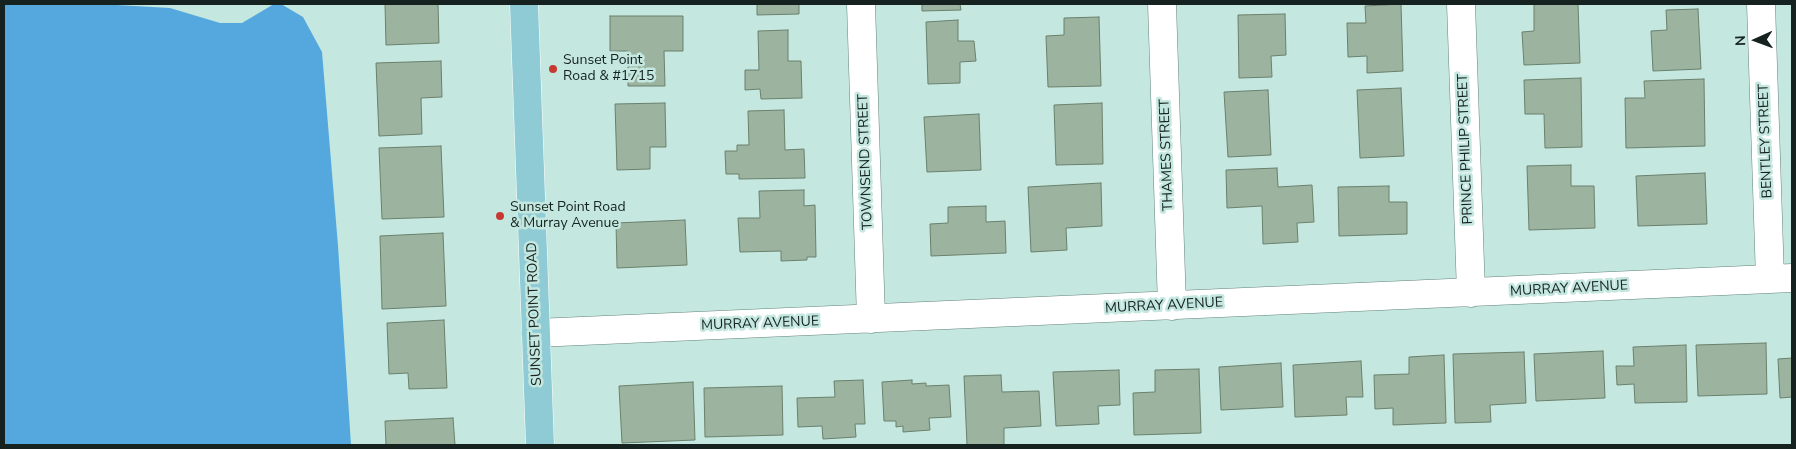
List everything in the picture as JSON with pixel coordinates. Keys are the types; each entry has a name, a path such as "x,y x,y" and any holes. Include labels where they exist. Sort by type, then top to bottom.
{"main road":[{"name":"SUNSET POINT ROAD","path":"524,4 540,445"}],"street":[{"name":"TOWNSEND STREET","path":"861,4 871,320"},
{"name":"THAMES STREET","path":"1162,4 1172,306"},
{"name":"PRINCE PHILIP STREET","path":"1462,4 1471,293"},
{"name":"BENTLEY STREET","path":"1761,4 1781,279"},
{"name":"MURRAY AVENUE","path":"536,333 871,320 1781,279"}],"water":[{"path":"4,4 99,4 170,8 220,23 242,23 274,4 281,4 303,17 322,52 338,246 351,445 4,445"}],"building":[{"path":"385,4 438,4 439,43 386,45"},
{"path":"757,4 799,4 799,14 757,15"},
{"path":"922,4 960,4 961,10 922,11"},
{"path":"1401,4 1403,71 1367,73 1367,56 1348,57 1347,23 1366,23 1365,6"},
{"path":"1534,4 1578,4 1580,63 1524,65 1522,32 1534,31"},
{"path":"1698,9 1701,69 1653,71 1651,31 1667,30 1666,10"},
{"path":"1285,14 1286,55 1271,56 1272,77 1239,78 1238,15"},
{"path":"610,16 683,16 683,51 664,51 665,86 628,86 628,51 610,51"},
{"path":"1099,17 1101,86 1048,87 1046,36 1064,35 1064,18"},
{"path":"958,20 958,41 974,41 976,61 960,62 960,83 928,84 926,22"},
{"path":"788,30 788,61 801,61 802,98 761,99 760,89 745,90 745,70 759,70 758,31"},
{"path":"441,61 442,97 421,98 422,134 379,136 376,63"},
{"path":"1581,78 1582,147 1545,148 1544,114 1525,114 1524,80"},
{"path":"1704,79 1705,146 1626,148 1625,98 1645,98 1644,81"},
{"path":"1401,88 1404,156 1360,158 1357,90"},
{"path":"1268,90 1271,155 1228,157 1224,92"},
{"path":"665,103 666,147 650,147 650,169 617,170 615,104"},
{"path":"1102,103 1103,164 1056,165 1054,105"},
{"path":"784,110 785,150 804,149 805,178 739,179 739,174 726,174 725,151 737,151 737,145 749,145 748,111"},
{"path":"979,114 981,170 927,172 924,117"},
{"path":"441,146 444,217 382,219 379,148"},
{"path":"1571,165 1571,186 1594,186 1595,228 1529,230 1527,166"},
{"path":"1277,168 1278,187 1312,185 1314,222 1297,223 1298,242 1263,244 1262,206 1227,208 1226,170"},
{"path":"1705,173 1707,224 1638,226 1636,176"},
{"path":"1101,183 1102,226 1066,228 1067,250 1031,252 1028,187"},
{"path":"1389,186 1389,202 1407,202 1407,234 1339,236 1338,187"},
{"path":"804,190 804,206 815,205 816,257 807,257 807,260 781,261 781,251 740,252 738,218 760,218 759,191"},
{"path":"986,206 986,222 1005,221 1006,253 931,256 930,224 948,223 948,207"},
{"path":"685,220 687,265 617,268 616,223"},
{"path":"443,233 446,306 382,309 380,236"},
{"path":"444,320 447,388 409,389 408,373 389,374 387,323"},
{"path":"1766,343 1767,394 1698,396 1696,345"},
{"path":"1686,345 1687,402 1635,403 1634,384 1617,385 1616,366 1634,366 1633,347"},
{"path":"1603,351 1605,398 1536,401 1534,354"},
{"path":"1524,352 1526,403 1490,405 1491,422 1455,423 1453,354"},
{"path":"1444,355 1446,423 1393,425 1393,408 1375,409 1374,375 1409,374 1409,357"},
{"path":"1792,358 1792,397 1780,398 1778,359"},
{"path":"1361,361 1363,397 1346,397 1347,415 1295,417 1293,365"},
{"path":"1281,363 1283,407 1221,410 1219,367"},
{"path":"1199,369 1201,433 1134,435 1133,393 1155,392 1155,370"},
{"path":"1119,370 1120,405 1098,406 1099,424 1056,426 1053,372"},
{"path":"1001,375 1002,392 1039,391 1041,426 1004,428 1004,445 967,445 964,376"},
{"path":"863,380 865,424 855,424 856,437 823,439 822,426 798,427 797,398 835,397 834,381"},
{"path":"912,380 912,384 926,383 926,386 949,385 951,417 929,418 930,430 903,432 903,426 896,427 896,421 884,421 882,382"},
{"path":"693,382 695,440 622,443 619,386"},
{"path":"782,386 783,435 705,437 704,388"},
{"path":"453,418 455,445 386,445 385,421"}],"place":[{"name":"Sunset Point Road & #1715","path":"553,69"},
{"name":"Sunset Point Road & Murray Avenue","path":"500,216"}]}
